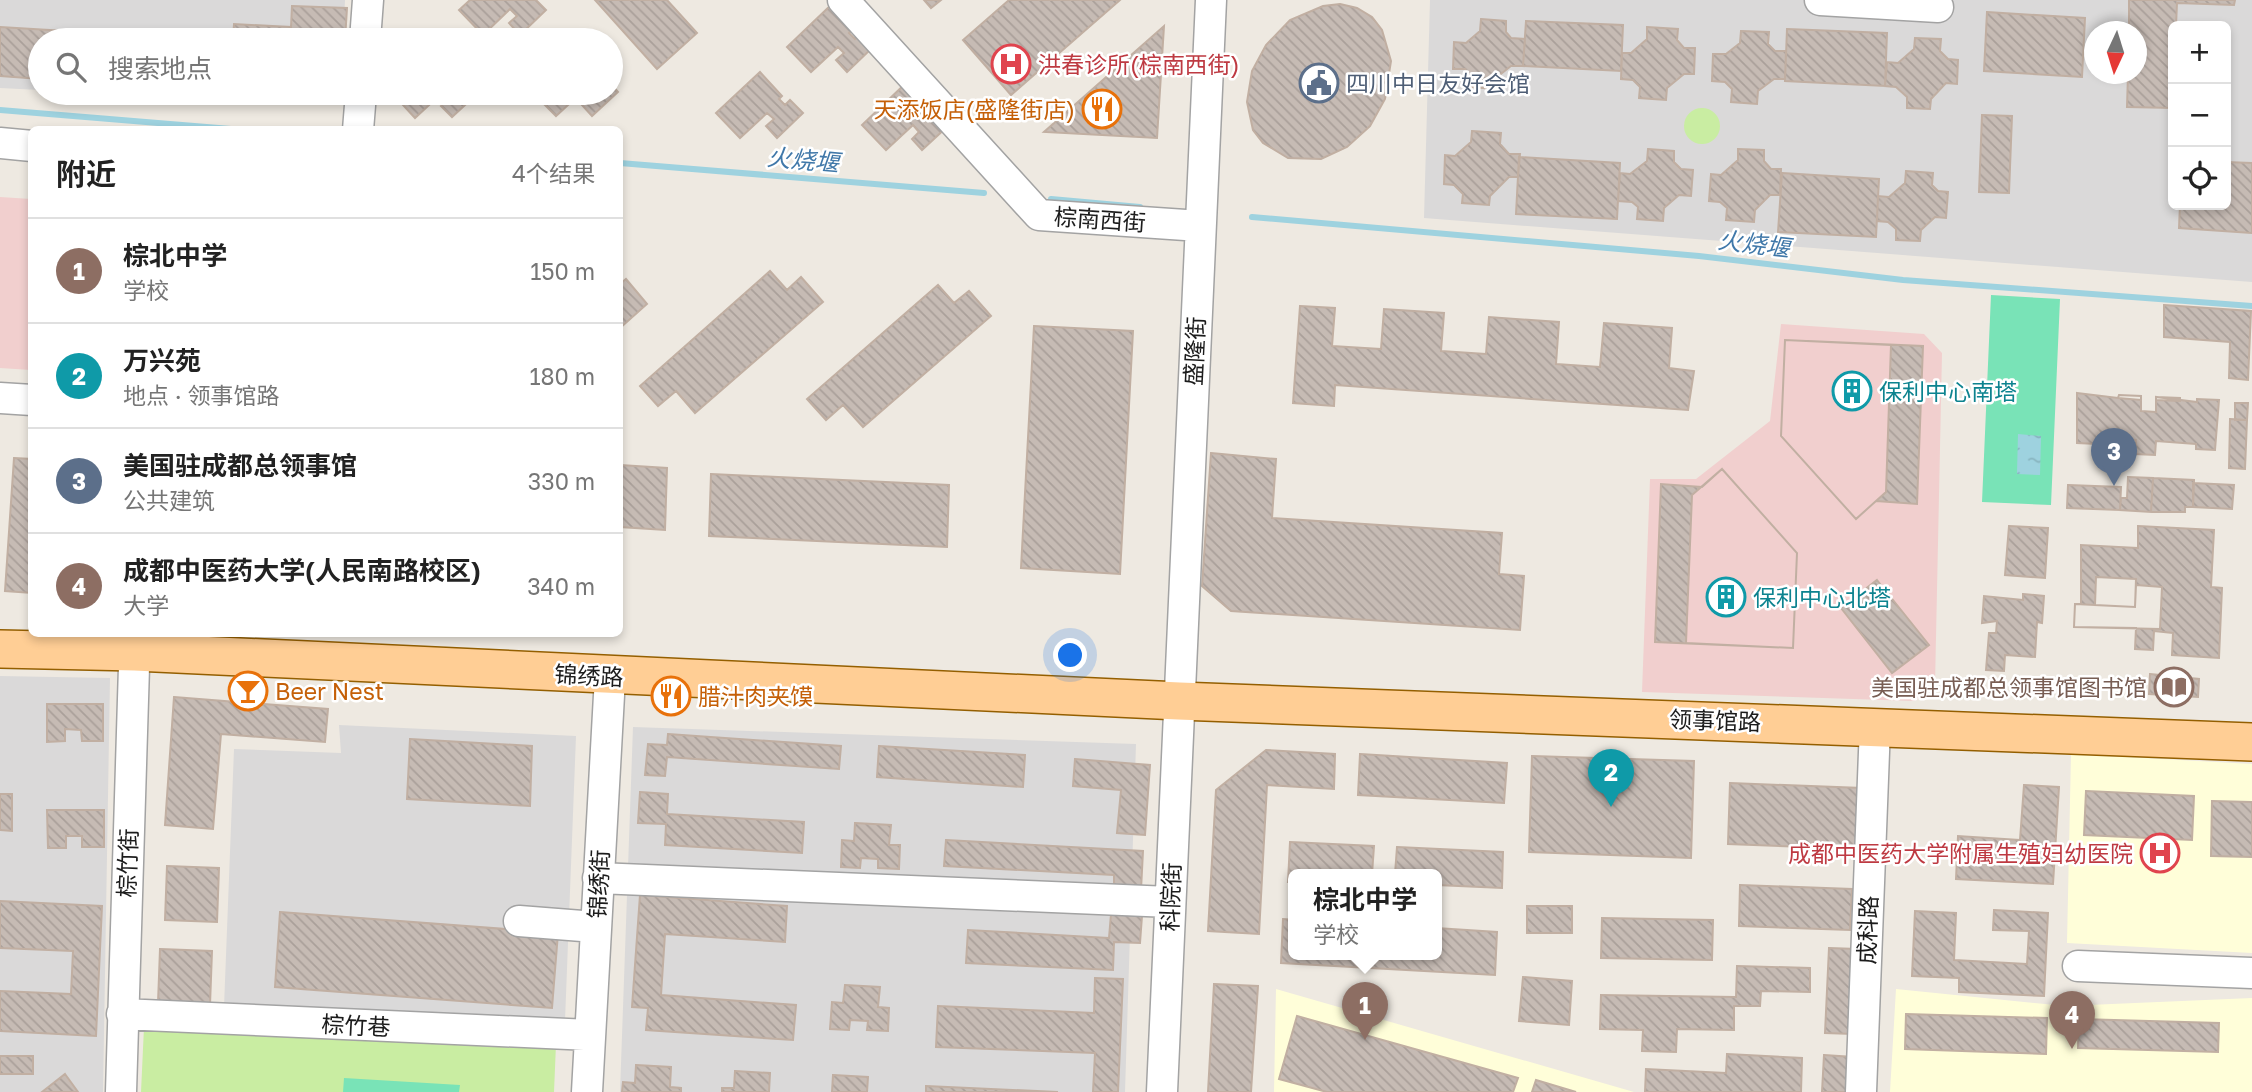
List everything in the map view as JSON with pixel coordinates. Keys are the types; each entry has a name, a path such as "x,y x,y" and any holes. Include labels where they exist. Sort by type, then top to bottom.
{"main road":[{"name":"锦绣路","path":"0,649 135,643 610,677 1179,701"},
{"name":"领事馆路","path":"1179,701 2252,742"}],"street":[{"path":"366,28 368,0"},
{"name":"棕南西街","path":"843,0 1039,215 1200,226"},
{"name":"盛隆街","path":"1179,701 1211,0"},
{"path":"1820,0 1938,7"},
{"path":"358,126 360,105"},
{"path":"0,143 28,146"},
{"path":"0,398 28,400"},
{"name":"棕竹街","path":"121,1092 135,643"},
{"name":"锦绣街","path":"587,1092 610,677"},
{"name":"科院街","path":"1162,1092 1179,701"},
{"name":"成科路","path":"1861,1092 1875,726"},
{"path":"598,877 1170,902"},
{"path":"519,921 595,927"},
{"path":"2078,966 2252,973"},
{"name":"棕竹巷","path":"122,1014 590,1035"}],"shaded area":[{"path":"0,0 345,0 344,28 28,28 28,89 0,88"},
{"path":"1430,0 2252,0 2252,282 1424,218"},
{"path":"0,197 28,199 28,370 0,368"},
{"path":"1781,324 1924,334 1942,353 1935,685 1914,701 1642,692 1650,479 1696,479 1770,421"},
{"path":"0,676 110,678 103,1092 0,1092"},
{"path":"339,725 576,736 565,1021 224,1007 234,749 341,753"},
{"path":"633,727 1136,744 1125,1092 620,1092"},
{"name":"成都中医药大学附属生殖妇幼医院","path":"2071,754 2252,764 2252,953 2067,943"},
{"path":"1276,989 1634,1092 1274,1092"},
{"path":"1896,989 2065,1006 2252,998 2252,1092 1890,1092"}],"green space":[{"path":"1702,108 1715,113 1720,126 1715,139 1702,144 1689,139 1684,126 1689,113"},
{"path":"1991,295 2060,299 2051,505 1982,502"},
{"path":"144,1027 556,1044 554,1092 141,1092"},
{"path":"344,1078 460,1085 459,1092 343,1092"}],"water":[{"path":"2018,434 2041,436 2040,475 2017,474"}],"building":[{"path":"470,0 536,0 546,10 527,28 514,28 509,23 517,16 510,9 490,28 476,28 459,10"},
{"path":"595,0 667,0 697,33 657,69 623,28"},
{"path":"924,0 941,0 931,8"},
{"path":"1009,0 1120,0 1011,95 963,40"},
{"path":"2129,0 2235,0 2234,5 2177,3 2176,21 2168,21 2168,108 2127,107 2128,84 2147,84 2147,21 2129,21"},
{"name":"四川中日友好会馆","path":"1340,4 1357,8 1372,17 1382,30 1391,61 1385,99 1370,126 1347,147 1321,159 1288,158 1263,143 1253,130 1247,102 1252,71 1266,45 1290,20 1323,6"},
{"path":"292,6 347,8 346,28 234,28 234,24 291,27"},
{"path":"830,6 853,29 849,33 855,39 860,34 873,47 847,72 836,60 844,53 838,47 811,72 787,47"},
{"path":"1987,12 2085,18 2082,77 1984,71"},
{"path":"1481,19 1506,21 1506,32 1511,38 1525,39 1523,66 1511,66 1497,77 1496,89 1470,87 1470,76 1465,69 1453,69 1454,42 1466,43 1480,31"},
{"path":"1526,21 1623,25 1621,71 1523,66"},
{"path":"1164,26 1157,138 1044,132"},
{"path":"0,27 28,29 28,78 0,76"},
{"path":"1647,27 1678,29 1677,40 1684,48 1695,48 1694,74 1684,74 1667,88 1666,100 1639,98 1640,87 1633,80 1621,79 1622,53 1631,53 1647,39"},
{"path":"1787,29 1887,33 1885,86 1785,81"},
{"path":"1741,31 1769,32 1768,44 1775,51 1786,51 1785,79 1774,79 1758,91 1757,104 1731,102 1732,89 1725,82 1712,81 1713,54 1726,54 1740,43"},
{"path":"1915,38 1941,39 1940,51 1948,59 1958,60 1957,84 1946,83 1931,99 1930,109 1907,108 1907,97 1896,87 1885,86 1887,62 1898,63 1914,49"},
{"path":"760,72 782,96 779,99 785,105 790,100 803,113 777,138 766,126 774,119 767,113 740,138 716,113"},
{"path":"905,84 948,126 922,150 912,139 919,132 913,125 886,150 862,125"},
{"path":"403,105 429,105 415,118"},
{"path":"442,105 465,105 452,117"},
{"path":"545,105 568,105 556,116"},
{"path":"582,105 604,105 592,116"},
{"path":"1982,115 2012,116 2009,193 1979,192"},
{"path":"1472,131 1501,133 1500,144 1509,154 1520,154 1518,177 1509,177 1490,196 1489,205 1462,203 1463,194 1454,185 1444,184 1445,155 1455,156 1471,142"},
{"path":"1648,149 1674,151 1674,162 1681,169 1693,170 1691,196 1679,195 1664,208 1663,221 1637,219 1638,207 1632,202 1618,201 1620,173 1630,174 1647,161"},
{"path":"1738,149 1764,150 1764,161 1771,169 1781,169 1780,195 1770,195 1755,210 1754,222 1726,220 1727,208 1720,202 1709,201 1711,174 1721,175 1738,160"},
{"path":"1519,157 1620,163 1617,219 1516,214"},
{"path":"2231,162 2252,163 2252,233 2179,228 2180,210 2231,210"},
{"path":"1906,171 1933,173 1932,185 1938,191 1948,192 1946,218 1935,217 1921,230 1920,241 1896,240 1896,229 1888,222 1877,221 1878,196 1889,197 1905,183"},
{"path":"1782,173 1879,179 1876,237 1778,232"},
{"path":"770,271 787,290 801,277 823,302 695,413 676,391 658,406 640,386"},
{"path":"626,279 647,304 623,325 623,282"},
{"path":"938,285 954,303 969,291 991,316 863,427 843,405 826,420 807,399"},
{"path":"2164,305 2251,311 2248,380 2229,378 2230,342 2164,337"},
{"path":"1300,306 1335,308 1332,346 1381,349 1384,309 1444,313 1441,351 1486,354 1489,317 1559,322 1556,364 1600,367 1604,323 1672,328 1669,368 1694,371 1688,410 1335,385 1334,406 1293,403"},
{"path":"1034,326 1133,331 1120,574 1021,568"},
{"name":"保利中心南塔","path":"1785,340 1923,346 1917,504 1876,501 1856,519 1781,436"},
{"name":"保利中心南塔","path":"1785,340 1891,345 1886,492 1856,519 1781,436"},
{"path":"2077,393 2118,398 2119,395 2141,396 2141,411 2156,412 2156,397 2197,402 2197,399 2219,400 2215,450 2196,449 2196,444 2156,441 2155,455 2135,454 2136,440 2098,438 2097,444 2077,443"},
{"path":"2119,395 2141,396 2141,400 2118,398"},
{"path":"2156,397 2180,398 2180,401 2156,400"},
{"path":"2235,403 2248,403 2247,420 2235,420"},
{"path":"2230,419 2247,420 2245,469 2229,468"},
{"path":"1211,453 1276,459 1272,518 1502,533 1499,574 1524,576 1520,630 1231,611 1202,586"},
{"path":"14,458 28,459 28,593 5,591"},
{"path":"623,465 667,468 665,530 623,527"},
{"name":"保利中心北塔","path":"1722,469 1797,553 1793,648 1686,643 1692,495"},
{"name":"保利中心北塔","path":"1722,469 1797,553 1793,648 1655,642 1661,484 1702,487"},
{"path":"711,474 949,485 947,547 709,536"},
{"path":"2128,477 2153,478 2151,512 2120,510 2121,498 2127,498"},
{"path":"2153,478 2194,480 2193,507 2185,507 2185,512 2151,512"},
{"path":"2193,483 2234,485 2232,509 2193,507"},
{"path":"2068,485 2121,487 2120,510 2067,508"},
{"path":"2009,526 2048,528 2045,578 2005,575"},
{"path":"2138,526 2214,530 2211,587 2222,588 2219,658 2172,655 2173,633 2154,631 2153,650 2135,649 2136,628 2074,627 2075,604 2081,604 2081,545 2138,548","holes":["2096,577 2136,579 2135,607 2095,605"]},
{"path":"1877,580 1929,645 1892,673 1841,608"},
{"path":"2136,585 2162,587 2160,629 2074,627 2075,604 2135,607"},
{"path":"2023,594 2044,596 2042,623 2037,622 2035,657 2005,655 2004,671 1986,670 1989,633 1996,633 1997,621 1982,623 1984,596 2023,600"},
{"name":"美国驻成都总领事馆图书馆","path":"2150,674 2199,679 2198,697 2149,694"},
{"path":"174,697 328,709 325,742 221,734 213,829 165,825"},
{"path":"47,704 103,704 103,741 82,741 81,730 65,729 65,741 47,742"},
{"path":"668,734 841,746 839,769 667,757 665,776 645,775 648,744 667,745"},
{"path":"410,739 532,746 530,806 407,799"},
{"path":"879,746 1025,755 1023,787 877,777"},
{"path":"1266,750 1335,754 1334,789 1267,785 1259,934 1208,931 1216,790"},
{"path":"1360,754 1507,763 1504,803 1358,795"},
{"path":"1532,756 1694,761 1691,858 1529,852"},
{"path":"1075,759 1150,765 1145,835 1117,833 1121,790 1073,786"},
{"path":"1730,783 1862,788 1860,849 1728,844"},
{"path":"2024,785 2059,787 2053,884 1956,879 1958,836 2020,840"},
{"path":"2086,791 2194,796 2192,840 2084,835"},
{"path":"640,792 668,794 667,814 804,822 802,853 665,845 666,824 638,823"},
{"path":"0,794 12,794 12,831 0,830"},
{"path":"2212,801 2252,802 2252,857 2211,856"},
{"path":"47,810 104,810 104,847 82,847 82,836 66,836 66,848 48,848"},
{"path":"855,823 891,825 889,845 900,845 899,869 878,868 878,859 861,858 860,868 841,867 842,840 854,841"},
{"path":"946,840 1143,851 1141,890 1114,889 1114,875 944,866"},
{"path":"1290,842 1374,846 1372,869 1289,869"},
{"path":"1397,847 1503,852 1502,888 1442,885 1442,869 1395,869"},
{"path":"167,866 219,868 217,922 165,920"},
{"path":"1740,885 1852,889 1850,930 1739,926"},
{"path":"640,895 787,906 785,942 665,934 661,995 796,1005 793,1040 646,1030 648,1008 632,1007"},
{"path":"0,901 102,906 96,1036 0,1031 0,991 71,994 73,951 0,948"},
{"path":"1527,906 1572,906 1572,933 1527,933"},
{"path":"1994,910 2048,913 2044,996 1959,992 1959,978 1912,976 1915,911 1956,913 1954,960 2027,964 2029,931 1993,930"},
{"path":"280,912 558,933 552,1008 275,987"},
{"path":"1111,914 1142,916 1140,943 1114,942 1113,970 966,963 968,930 1109,938"},
{"path":"1602,918 1713,920 1712,960 1601,958"},
{"path":"1283,919 1288,920 1288,960 1442,960 1442,928 1497,932 1495,975 1281,963"},
{"path":"1829,948 1857,949 1853,1034 1825,1033"},
{"path":"160,949 212,951 210,1005 158,1003"},
{"path":"1737,966 1810,968 1810,992 1761,991 1760,1006 1734,1006 1734,1030 1677,1029 1676,1052 1642,1051 1643,1030 1600,1029 1601,995 1736,997"},
{"path":"1523,977 1572,981 1569,1025 1519,1021"},
{"path":"1095,978 1123,979 1118,1092 1093,1092 1095,1053 936,1047 938,1006 1094,1013"},
{"path":"1214,984 1258,986 1251,1092 1208,1092"},
{"path":"845,985 880,987 878,1007 889,1008 888,1031 867,1030 868,1021 850,1020 849,1030 830,1029 832,1002 843,1003"},
{"path":"1906,1014 2047,1018 2046,1054 1905,1049"},
{"path":"1297,1016 1518,1078 1513,1092 1327,1092 1279,1079"},
{"path":"2079,1019 2219,1023 2218,1052 2078,1048"},
{"path":"1727,1054 1802,1058 1801,1092 1645,1092 1646,1069 1726,1073"},
{"path":"1824,1055 1853,1057 1851,1092 1822,1092"},
{"path":"0,1056 33,1056 33,1074 0,1074"},
{"path":"636,1065 671,1067 670,1087 681,1088 681,1092 622,1092 623,1082 635,1083"},
{"path":"735,1071 770,1073 769,1092 722,1092 722,1088 734,1088"},
{"path":"65,1074 78,1092 42,1092"},
{"path":"833,1075 868,1077 867,1092 832,1092"},
{"path":"1536,1080 1576,1092 1532,1092"},
{"path":"926,1086 1058,1092 926,1092"}],"waterway":[{"name":"火烧堰","path":"0,110 194,126"},
{"name":"火烧堰","path":"623,163 984,193"},
{"name":"火烧堰","path":"1051,199 1140,207"},
{"name":"火烧堰","path":"1252,217 1699,256 1903,280 2252,306"}],"place":[{"name":"洪春诊所(棕南西街)","path":"1011,64"},
{"name":"四川中日友好会馆","path":"1319,83"},
{"name":"天添饭店(盛隆街店)","path":"1102,109"},
{"name":"保利中心南塔","path":"1852,391"},
{"name":"美国驻成都总领事馆","path":"2114,486"},
{"name":"保利中心北塔","path":"1726,597"},
{"name":"美国驻成都总领事馆图书馆","path":"2174,687"},
{"name":"Beer Nest","path":"248,691"},
{"name":"腊汁肉夹馍","path":"671,696"},
{"name":"万兴苑","path":"1611,807"},
{"name":"成都中医药大学附属生殖妇幼医院","path":"2160,853"},
{"name":"棕北中学","path":"1365,1040"},
{"name":"成都中医药大学(人民南路校区)","path":"2072,1049"}]}
